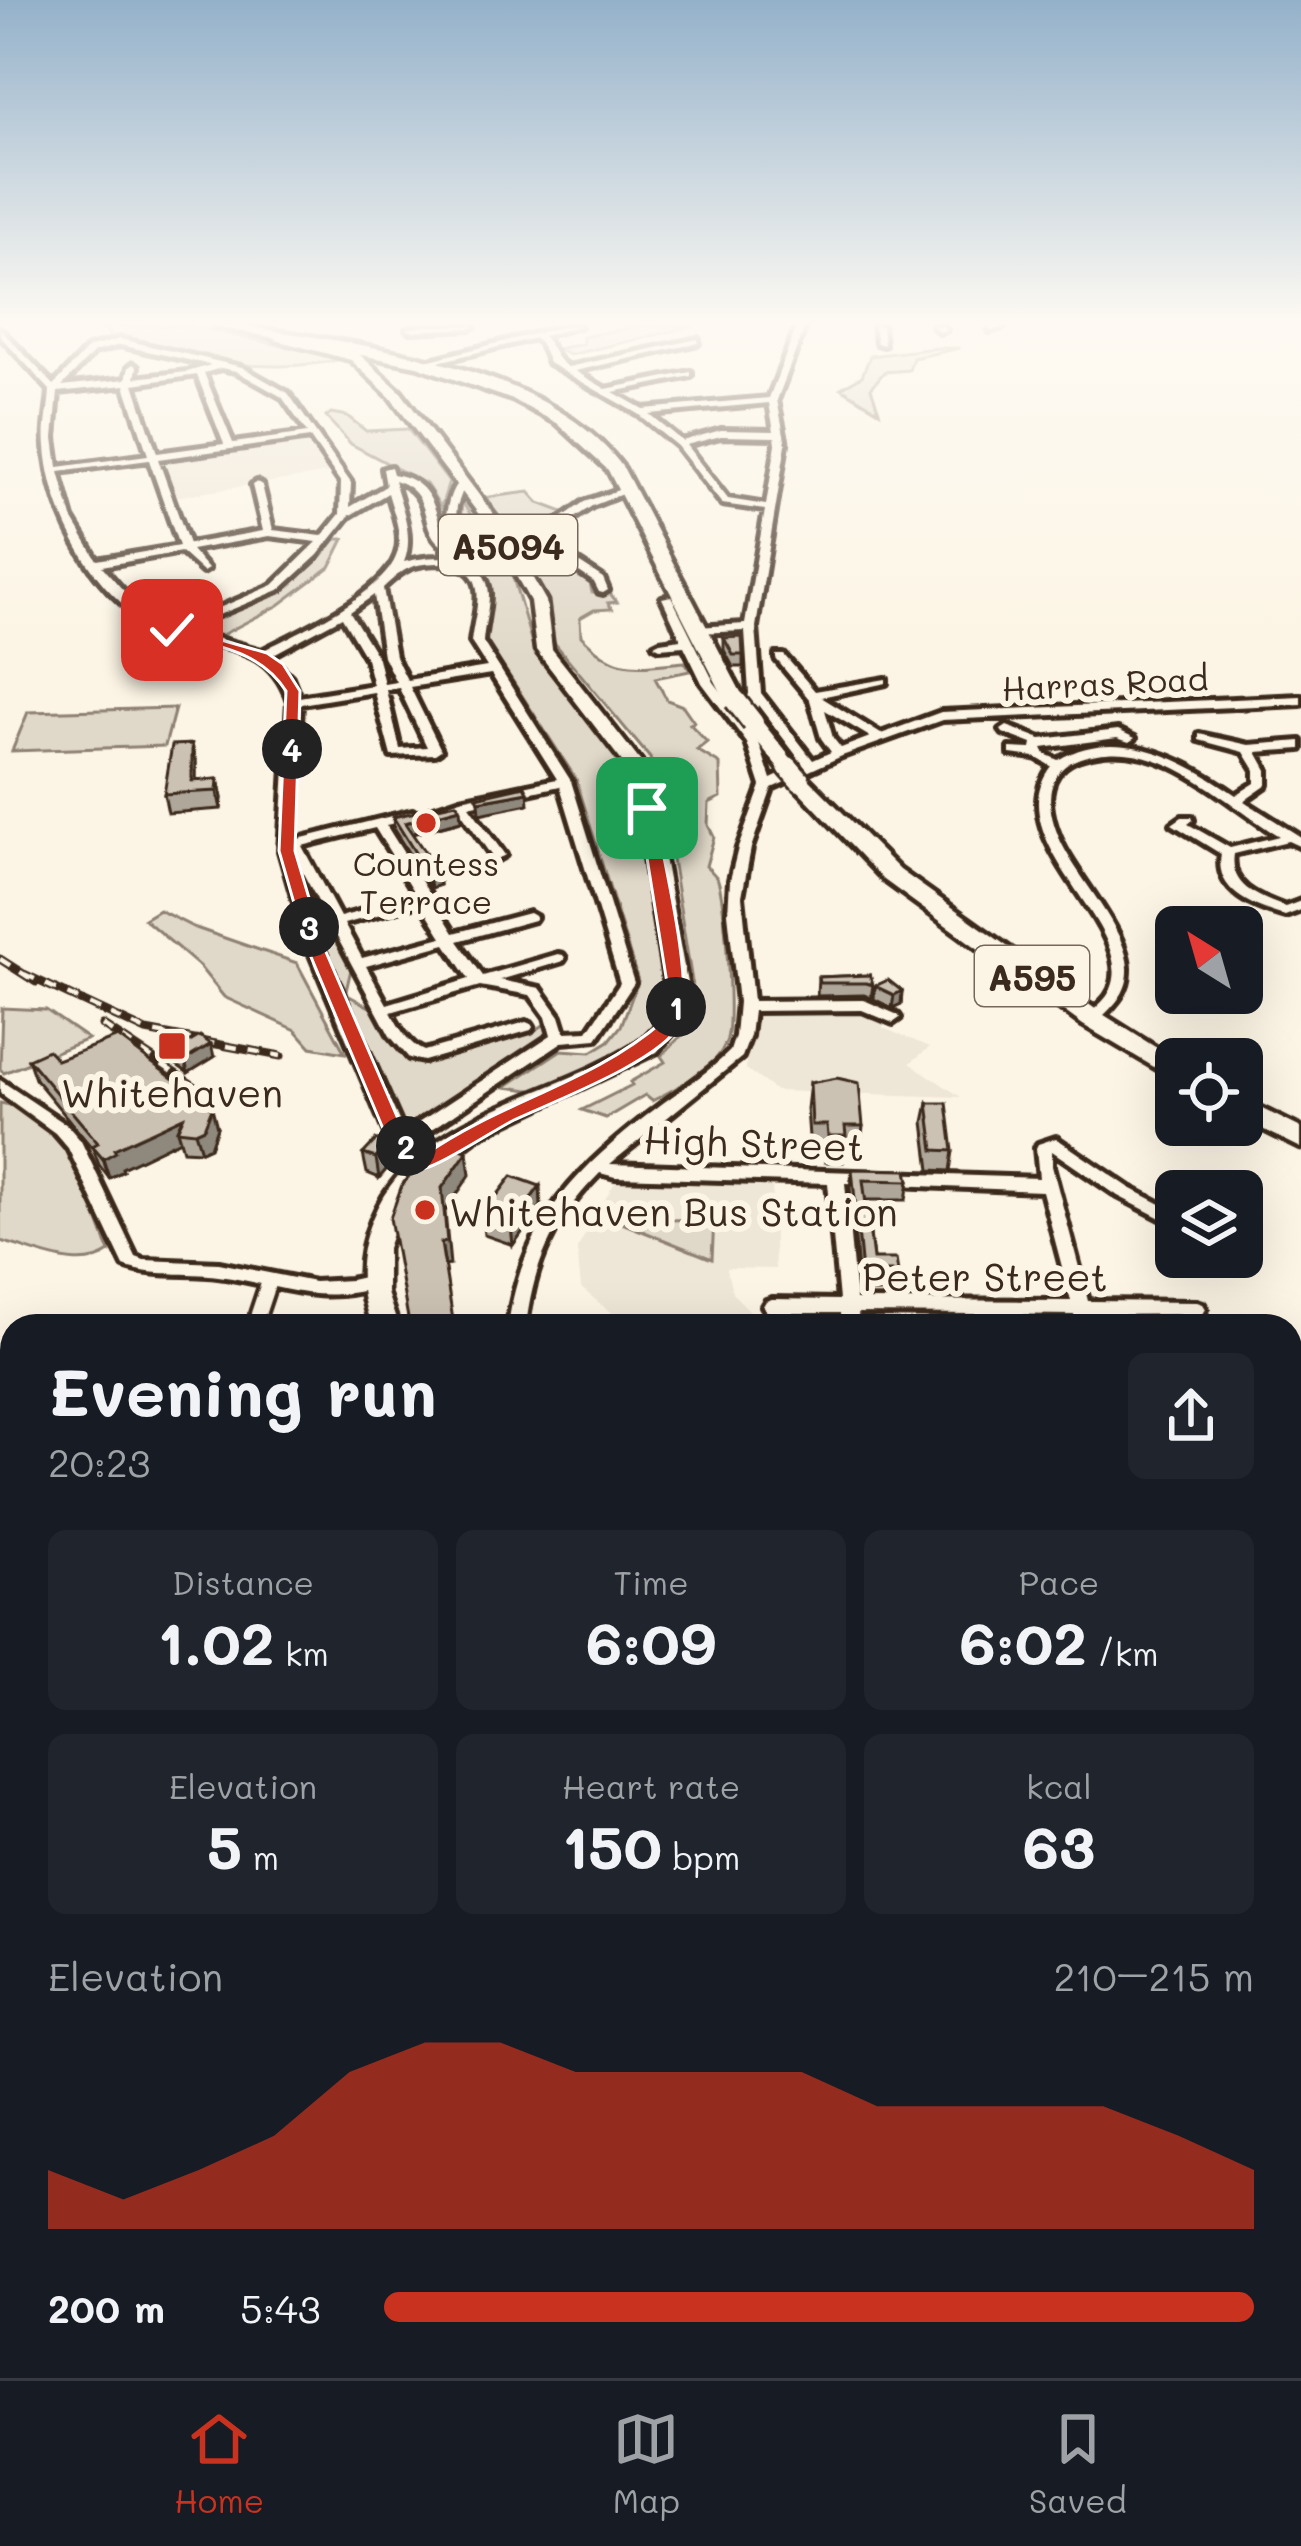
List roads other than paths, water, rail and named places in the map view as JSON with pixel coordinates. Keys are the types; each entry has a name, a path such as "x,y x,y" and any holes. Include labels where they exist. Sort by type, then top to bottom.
{"highway":[{"name":"A595","path":"582,437 601,450 627,490 696,639 745,696 750,728 800,771 892,875 1155,1059"},
{"path":"1263,1119 1301,1139"}],"main road":[{"name":"A5094","path":"381,1314 372,1282 382,1222 398,1192 468,1134 634,1056 670,1024 676,997 639,771 544,650 538,601 530,584 497,528 427,437"}],"street":[{"path":"51,437 69,524 95,564 143,613 172,630 262,656 284,674 295,701 287,821 314,945 402,1141 425,1165"},
{"path":"147,437 183,546 203,569"},
{"path":"226,437 230,447"},
{"path":"54,470 301,437"},
{"path":"316,437 346,483 345,514"},
{"path":"671,437 702,467 724,502 769,508"},
{"path":"680,444 706,437"},
{"path":"779,437 750,627 745,696 800,771"},
{"path":"143,613 200,617 249,602 286,580 345,514 389,478 400,476 418,487 431,504 438,539 448,553 483,586 477,642 565,781 627,983 592,1036 559,1037 402,1141"},
{"path":"262,656 378,588 395,568 403,551 389,478"},
{"path":"448,553 452,506 461,482"},
{"path":"257,485 269,533"},
{"path":"603,590 599,580 552,549 548,532 588,504 627,490"},
{"path":"95,564 269,533 326,540"},
{"path":"395,568 448,553"},
{"path":"343,609 372,658 395,753 435,750 389,656 378,588"},
{"path":"518,1314 524,1270 542,1230 599,1167 652,1119 726,1064 741,1043 744,998 735,910 742,851 766,786 750,728 708,683 696,639 667,598"},
{"path":"660,646 750,627"},
{"path":"779,657 815,697 878,737"},
{"path":"295,701 493,670"},
{"path":"815,697 882,681"},
{"path":"815,697 827,738 838,753"},
{"name":"Harras Road","path":"766,786 914,723 950,715 1301,700"},
{"path":"1007,730 1029,753 1059,765"},
{"path":"1029,753 1122,734"},
{"path":"1210,741 1249,749 1301,745"},
{"path":"1237,800 1261,785 1262,770 1249,749"},
{"path":"1092,1019 1107,1010 1119,982 1115,942 1046,827 1043,792 1059,765 1081,753 1133,751 1186,770 1295,840"},
{"path":"290,844 565,781"},
{"path":"461,802 498,855"},
{"path":"287,821 310,826 322,837"},
{"path":"1178,822 1228,852 1295,840"},
{"path":"378,823 480,981 535,991 559,1037"},
{"path":"290,844 405,1046 424,1056 526,1028"},
{"path":"1228,852 1223,866 1231,885 1285,912 1301,926"},
{"path":"336,922 425,898"},
{"path":"1285,912 1301,905"},
{"path":"358,964 529,917"},
{"path":"382,1010 558,958"},
{"path":"744,998 864,1005 893,1018"},
{"path":"0,1085 75,1144 130,1261 143,1266 233,1271 326,1292 372,1282"},
{"path":"1083,1314 1044,1148 1056,1144 1155,1209"},
{"name":"High Street","path":"599,1167 1050,1187"},
{"path":"836,1178 849,1314"},
{"path":"258,1314 269,1281"},
{"name":"Peter Street","path":"1115,1314 1185,1305"},
{"name":"Peter Street","path":"772,1306 828,1314"}],"railway":[{"path":"0,959 36,982"},
{"path":"24,974 146,1031 281,1056"},
{"path":"102,1025 217,1101"}],"place":[{"name":"Countess Terrace","path":"426,823"},
{"name":"Whitehaven","path":"172,1046"},
{"name":"Whitehaven Bus Station","path":"425,1210"}]}
